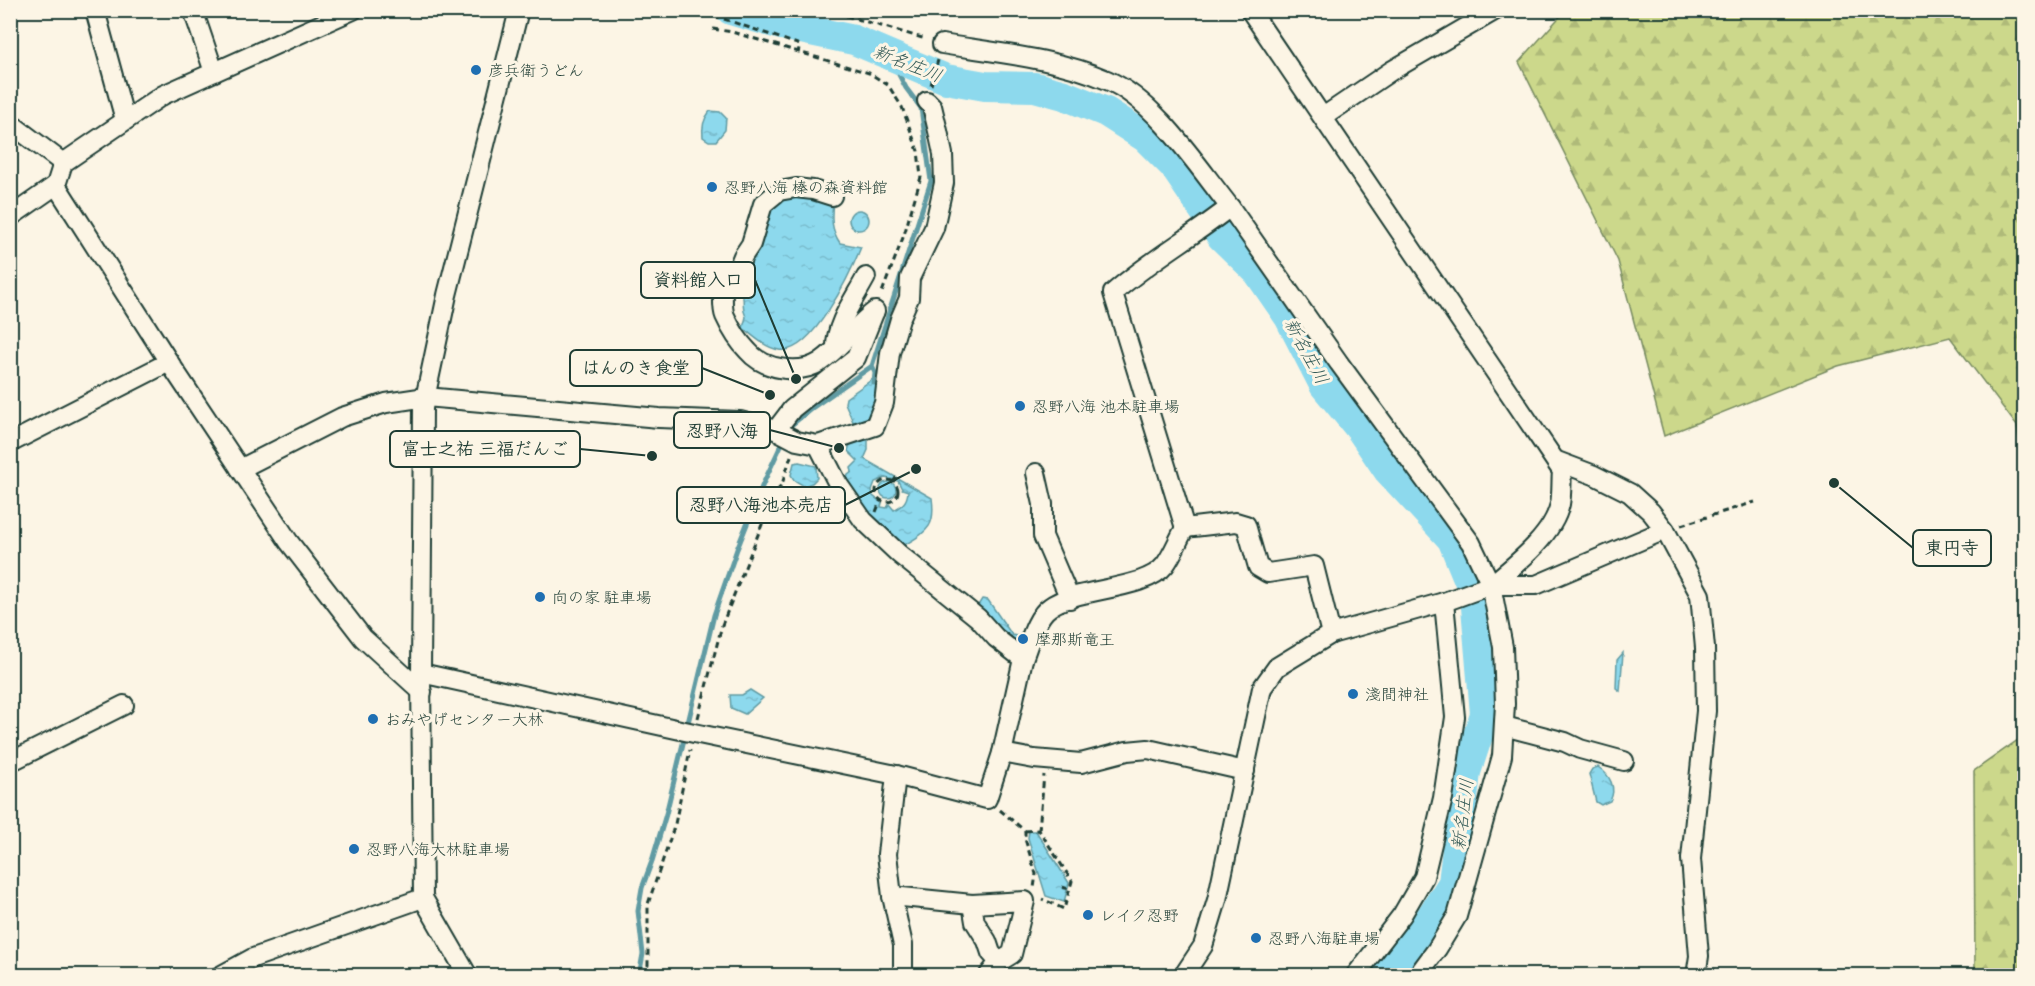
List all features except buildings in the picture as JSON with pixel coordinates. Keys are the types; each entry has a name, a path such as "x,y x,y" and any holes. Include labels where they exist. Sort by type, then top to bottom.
{"street":[{"path":"95,10 125,120"},
{"path":"193,10 214,72"},
{"path":"10,217 56,184 63,163 163,95 353,10"},
{"path":"468,975 423,898 421,673 423,408 447,295 519,10"},
{"path":"1250,10 1562,471 1559,505 1546,531 1532,550 1491,585"},
{"path":"1323,117 1391,71 1496,10"},
{"path":"941,50 1057,64 1108,80 1134,97 1167,127 1230,207 1339,363 1471,543 1491,585 1503,647 1502,756 1456,916 1437,949 1417,975"},
{"path":"240,469 342,417 386,403 426,396 659,418 740,421 818,446 876,426 884,403 890,353 899,319 909,298 910,278 934,228 944,183 943,154 929,94"},
{"path":"10,123 63,163"},
{"path":"56,184 169,362 289,542 363,638 422,692"},
{"path":"832,196 796,188 779,191 763,204 751,244 743,256 735,278 723,288 724,314 748,352 760,360 787,371 809,367 820,362 856,326 875,311"},
{"path":"421,673 538,694 694,733 896,775 987,799 1002,753 1023,659 1035,627 1049,607 1070,599 1150,578 1165,566 1185,528 1113,293 1131,277 1198,232 1230,207"},
{"path":"836,348 835,338 839,326 866,277"},
{"path":"785,435 792,409 856,358 875,311"},
{"path":"875,311 899,319"},
{"path":"10,443 169,362"},
{"path":"818,446 838,484 863,520 899,554 978,618 996,638 1023,659"},
{"path":"1557,461 1594,475 1630,493 1652,512 1665,530 1700,595 1705,648 1706,711 1691,859 1699,957 1696,975"},
{"path":"1036,473 1043,504 1043,536 1070,599"},
{"path":"1185,528 1236,522 1246,525 1258,567 1268,573 1314,566 1331,634"},
{"path":"1183,975 1203,946 1217,900 1262,688 1277,667 1331,634 1444,602 1491,585 1536,585 1665,530"},
{"path":"1355,975 1402,915 1424,877 1443,798 1455,717 1444,602"},
{"path":"10,762 124,705"},
{"path":"1504,726 1624,761"},
{"path":"1002,753 1081,763 1127,751 1148,749 1245,771"},
{"path":"896,775 887,854 892,896 903,945 903,975"},
{"path":"892,896 972,904 1025,901 1012,954 993,969"},
{"path":"220,975 253,958 423,898"},
{"path":"972,904 975,922 987,941 991,953 993,969"}],"path":[{"path":"705,10 717,17 800,45 798,52"},
{"path":"826,10 941,50 929,94"},
{"path":"713,29 732,32 869,74 888,85 904,107 918,151 921,177 904,235 875,311"},
{"path":"749,37 752,29"},
{"path":"762,41 765,33"},
{"path":"644,975 648,965 648,904 675,824 694,733 722,625 769,507 783,481 787,465 785,435"},
{"path":"893,482 898,475"},
{"path":"886,480 893,482 899,488 899,494 891,501 880,500 875,493 877,485 886,480"},
{"path":"1665,530 1755,502"},
{"path":"1038,897 1064,909 1072,881 1039,830 1046,760"},
{"path":"987,799 1025,831 1039,830"},
{"path":"1025,831 1025,839 1036,874 1033,893"},
{"path":"1062,887 1069,889"}],"green space":[{"path":"1565,11 2024,11 2024,478 2017,426 1950,337 1838,366 1664,436 1618,261 1519,62"},
{"path":"2024,720 2024,975 1975,975 1974,771 2022,737"}],"water":[{"path":"710,111 720,112 726,118 725,130 716,141 709,141 703,137 704,124"},
{"path":"784,194 833,202 832,224 840,243 861,247 849,274 817,327 792,348 779,350 765,345 743,328 746,317 740,284 773,201"},
{"path":"859,210 866,213 869,220 866,227 859,230 852,227 849,220 852,213"},
{"path":"877,376 879,384 873,418 854,424 845,403 846,398"},
{"path":"868,439 868,450 864,459 932,498 933,516 924,532 903,546 863,507 846,483 848,475 852,472 851,468 858,461 848,451 850,444","holes":["885,478 898,481 902,489 908,491 906,501 894,510 889,504 887,508 881,507 882,503 873,496 872,490 875,482"]},
{"path":"794,463 816,466 817,478 812,483 804,486 794,480 791,475"},
{"path":"885,482 891,482 896,490 894,496 885,498 880,493 880,487"},
{"path":"982,599 988,600 1012,635 1022,637 1021,641 1017,644 1011,643 977,607"},
{"path":"1623,653 1620,691 1616,688 1617,660"},
{"path":"750,690 763,698 745,714 731,708 730,695 742,695"},
{"path":"1598,767 1609,778 1613,791 1610,801 1601,805 1596,802 1589,774 1592,769"},
{"path":"1029,831 1036,831 1069,883 1064,902 1046,896 1028,838"}],"waterway":[{"name":"新名庄川","path":"731,10 782,25 854,40 946,79 985,86 1035,87 1064,95 1106,112 1145,137 1174,166 1222,237 1258,272 1289,317 1324,385 1361,430 1388,470 1452,539 1475,595 1485,714 1466,772 1453,883 1427,923 1384,976"},
{"path":"639,976 643,954 638,911 642,888 666,814 714,615 737,549 763,484 790,426 872,366 931,181 921,108 906,88 894,65 876,49"},
{"path":"872,366 875,373 874,383"}],"place":[{"name":"彦兵衛うどん","path":"476,70"},
{"name":"忍野八海 榛の森資料館","path":"712,187"},
{"name":"資料館入口","path":"796,379"},
{"name":"はんのき食堂","path":"770,395"},
{"name":"忍野八海 池本駐車場","path":"1020,406"},
{"name":"忍野八海","path":"839,448"},
{"name":"富士之祐 三福だんご","path":"652,456"},
{"name":"忍野八海池本売店","path":"916,469"},
{"name":"東円寺","path":"1834,483"},
{"name":"向の家 駐車場","path":"540,597"},
{"name":"摩那斯竜王","path":"1023,639"},
{"name":"淺間神社","path":"1353,694"},
{"name":"おみやげセンター大林","path":"373,719"},
{"name":"忍野八海大林駐車場","path":"354,849"},
{"name":"レイク忍野","path":"1088,915"},
{"name":"忍野八海駐車場","path":"1256,938"}]}
